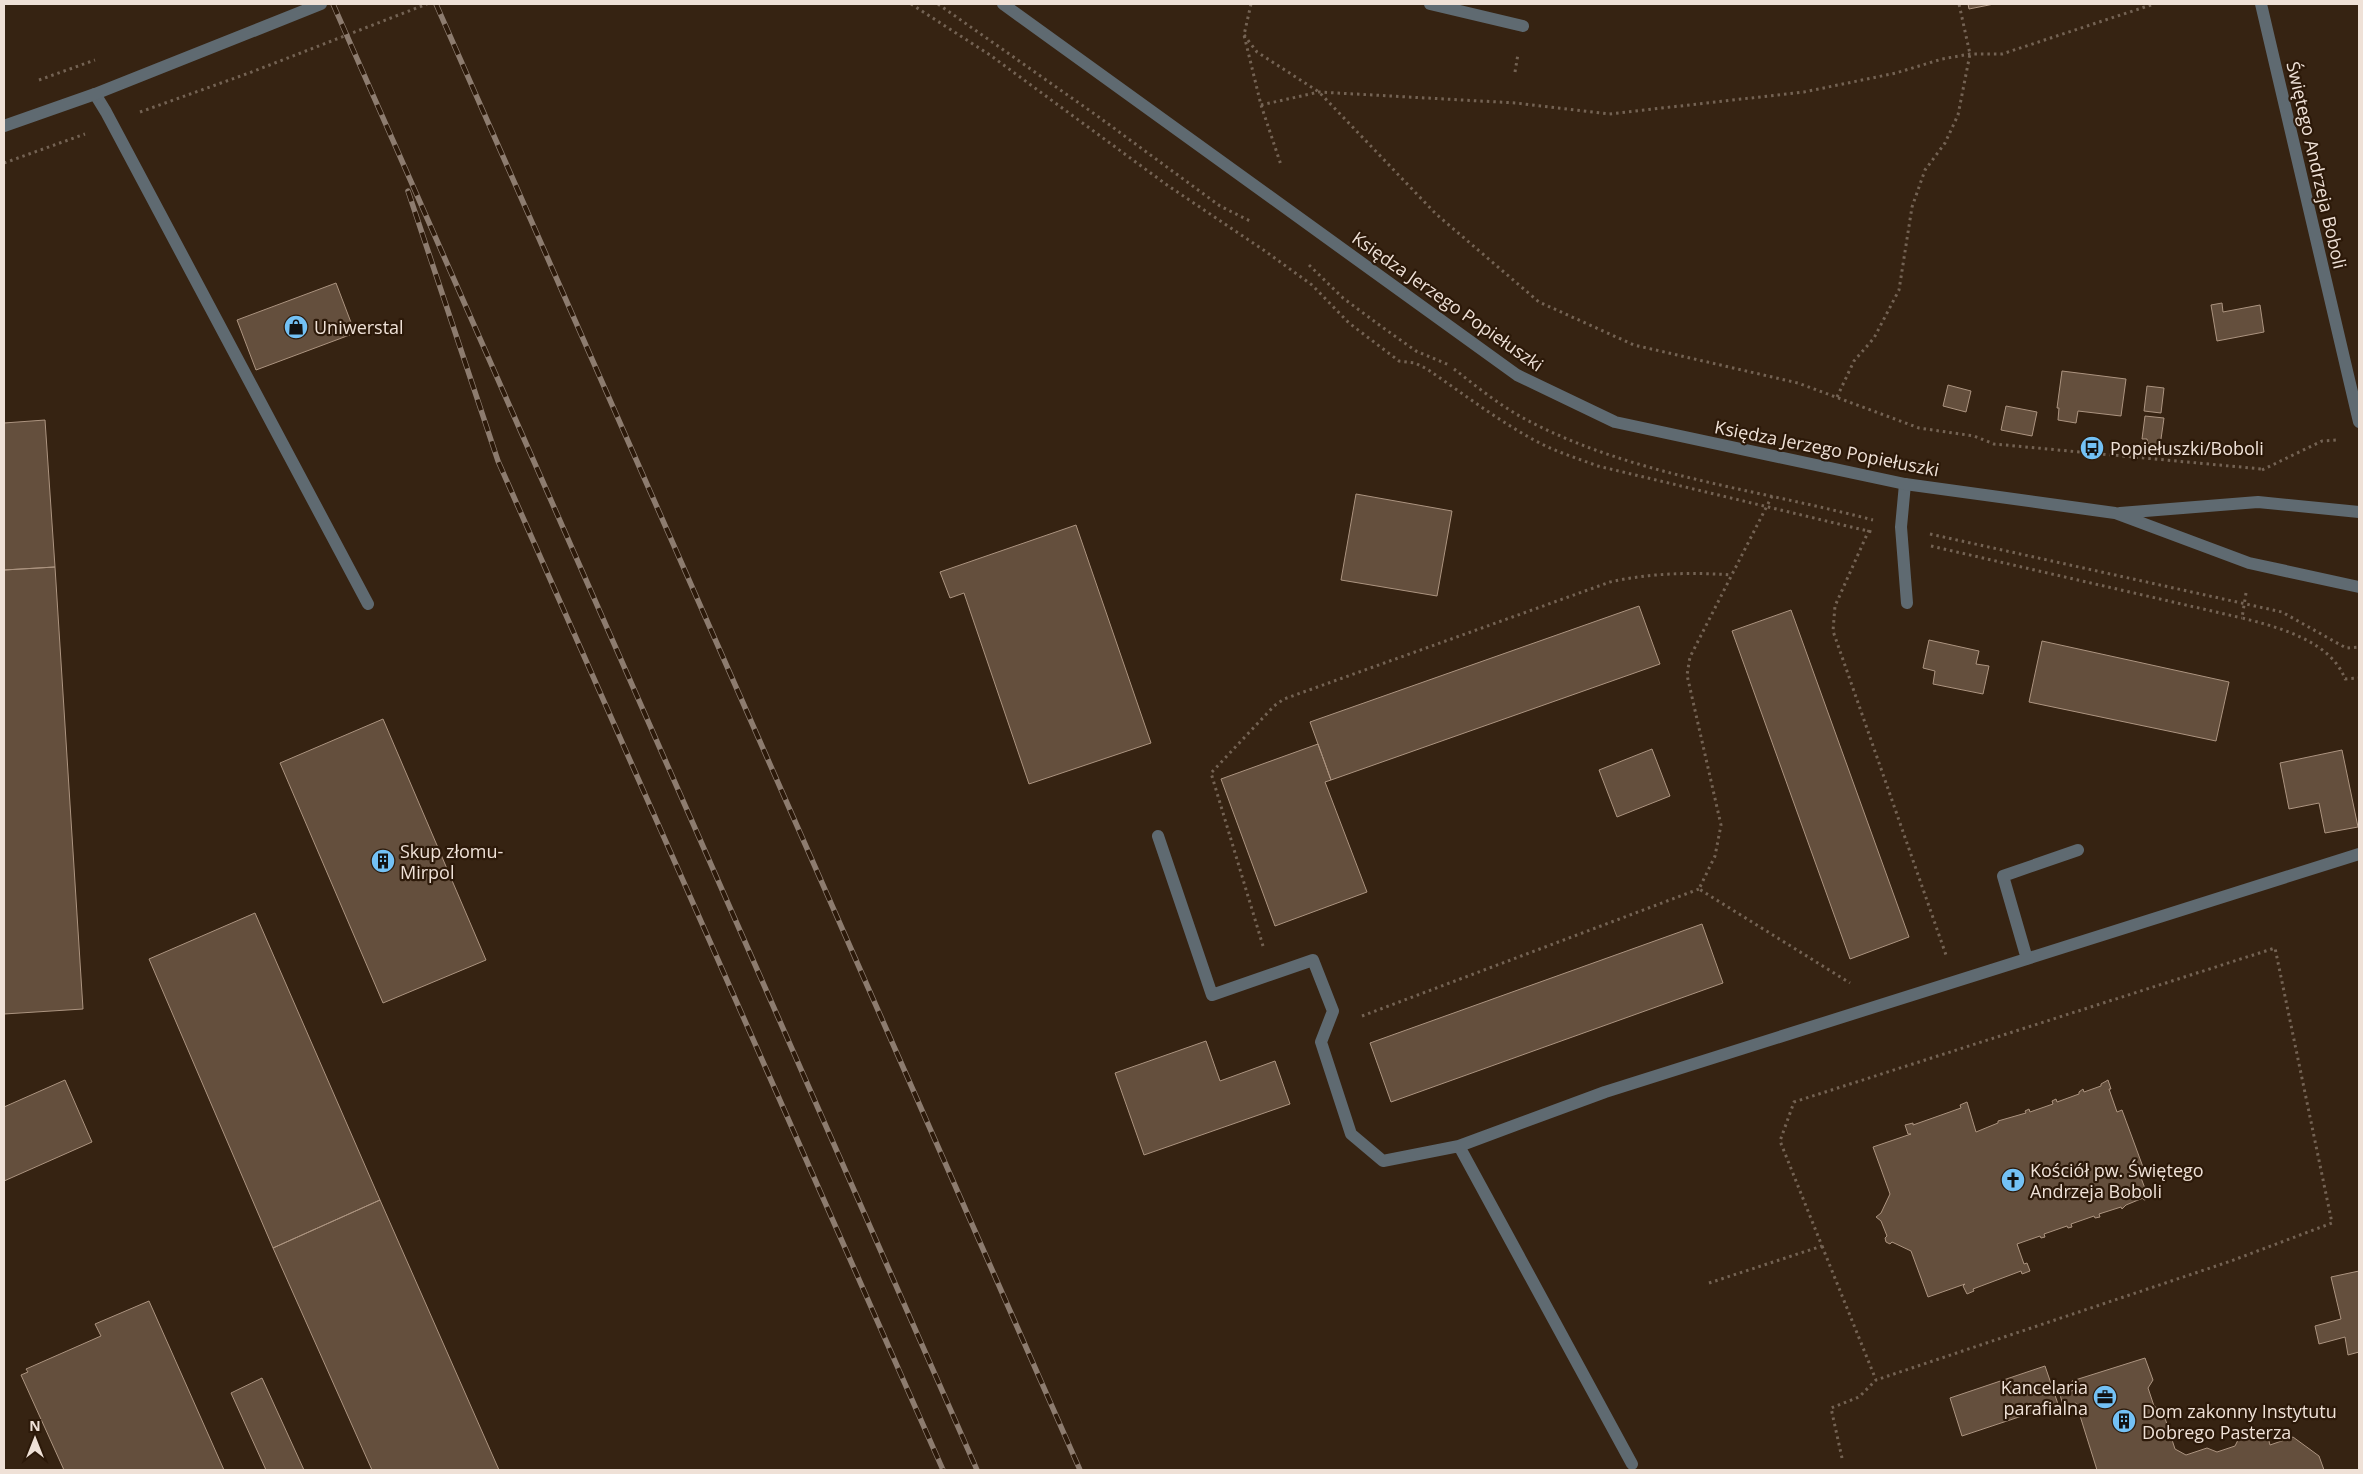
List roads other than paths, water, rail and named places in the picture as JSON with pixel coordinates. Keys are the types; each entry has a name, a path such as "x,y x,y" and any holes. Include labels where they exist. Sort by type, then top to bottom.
{"street":[{"path":"4,126 95,94 321,4"},
{"name":"Księdza Jerzego Popiełuszki","path":"1003,4 1517,375 1615,422 1905,484 2115,513 2258,502 2359,512"},
{"path":"1430,4 1523,26"},
{"name":"Świętego Andrzeja Boboli","path":"2261,4 2359,422"},
{"path":"95,94 368,604"},
{"path":"1905,484 1900,528 1907,603"},
{"name":"Księdza Jerzego Popiełuszki","path":"2115,513 2249,563 2359,587"},
{"path":"1158,836 1212,995 1313,960 1333,1010 1321,1042 1351,1134 1383,1161 1459,1146 1605,1092 2359,854"},
{"path":"2027,959 2003,876 2078,850"},
{"path":"1459,1146 1484,1196 1632,1464"}],"railway":[{"path":"333,4 977,1470"},
{"path":"436,4 1080,1470"},
{"path":"408,191 498,461 943,1470"}],"place":[{"name":"Uniwerstal","path":"296,327"},
{"name":"Popiełuszki/Boboli","path":"2092,448"},
{"name":"Skup złomu- Mirpol","path":"383,861"},
{"name":"Kościół pw. Świętego Andrzeja Boboli","path":"2013,1180"},
{"name":"Kancelaria parafialna","path":"2105,1397"},
{"name":"Dom zakonny Instytutu Dobrego Pasterza","path":"2124,1421"}]}
